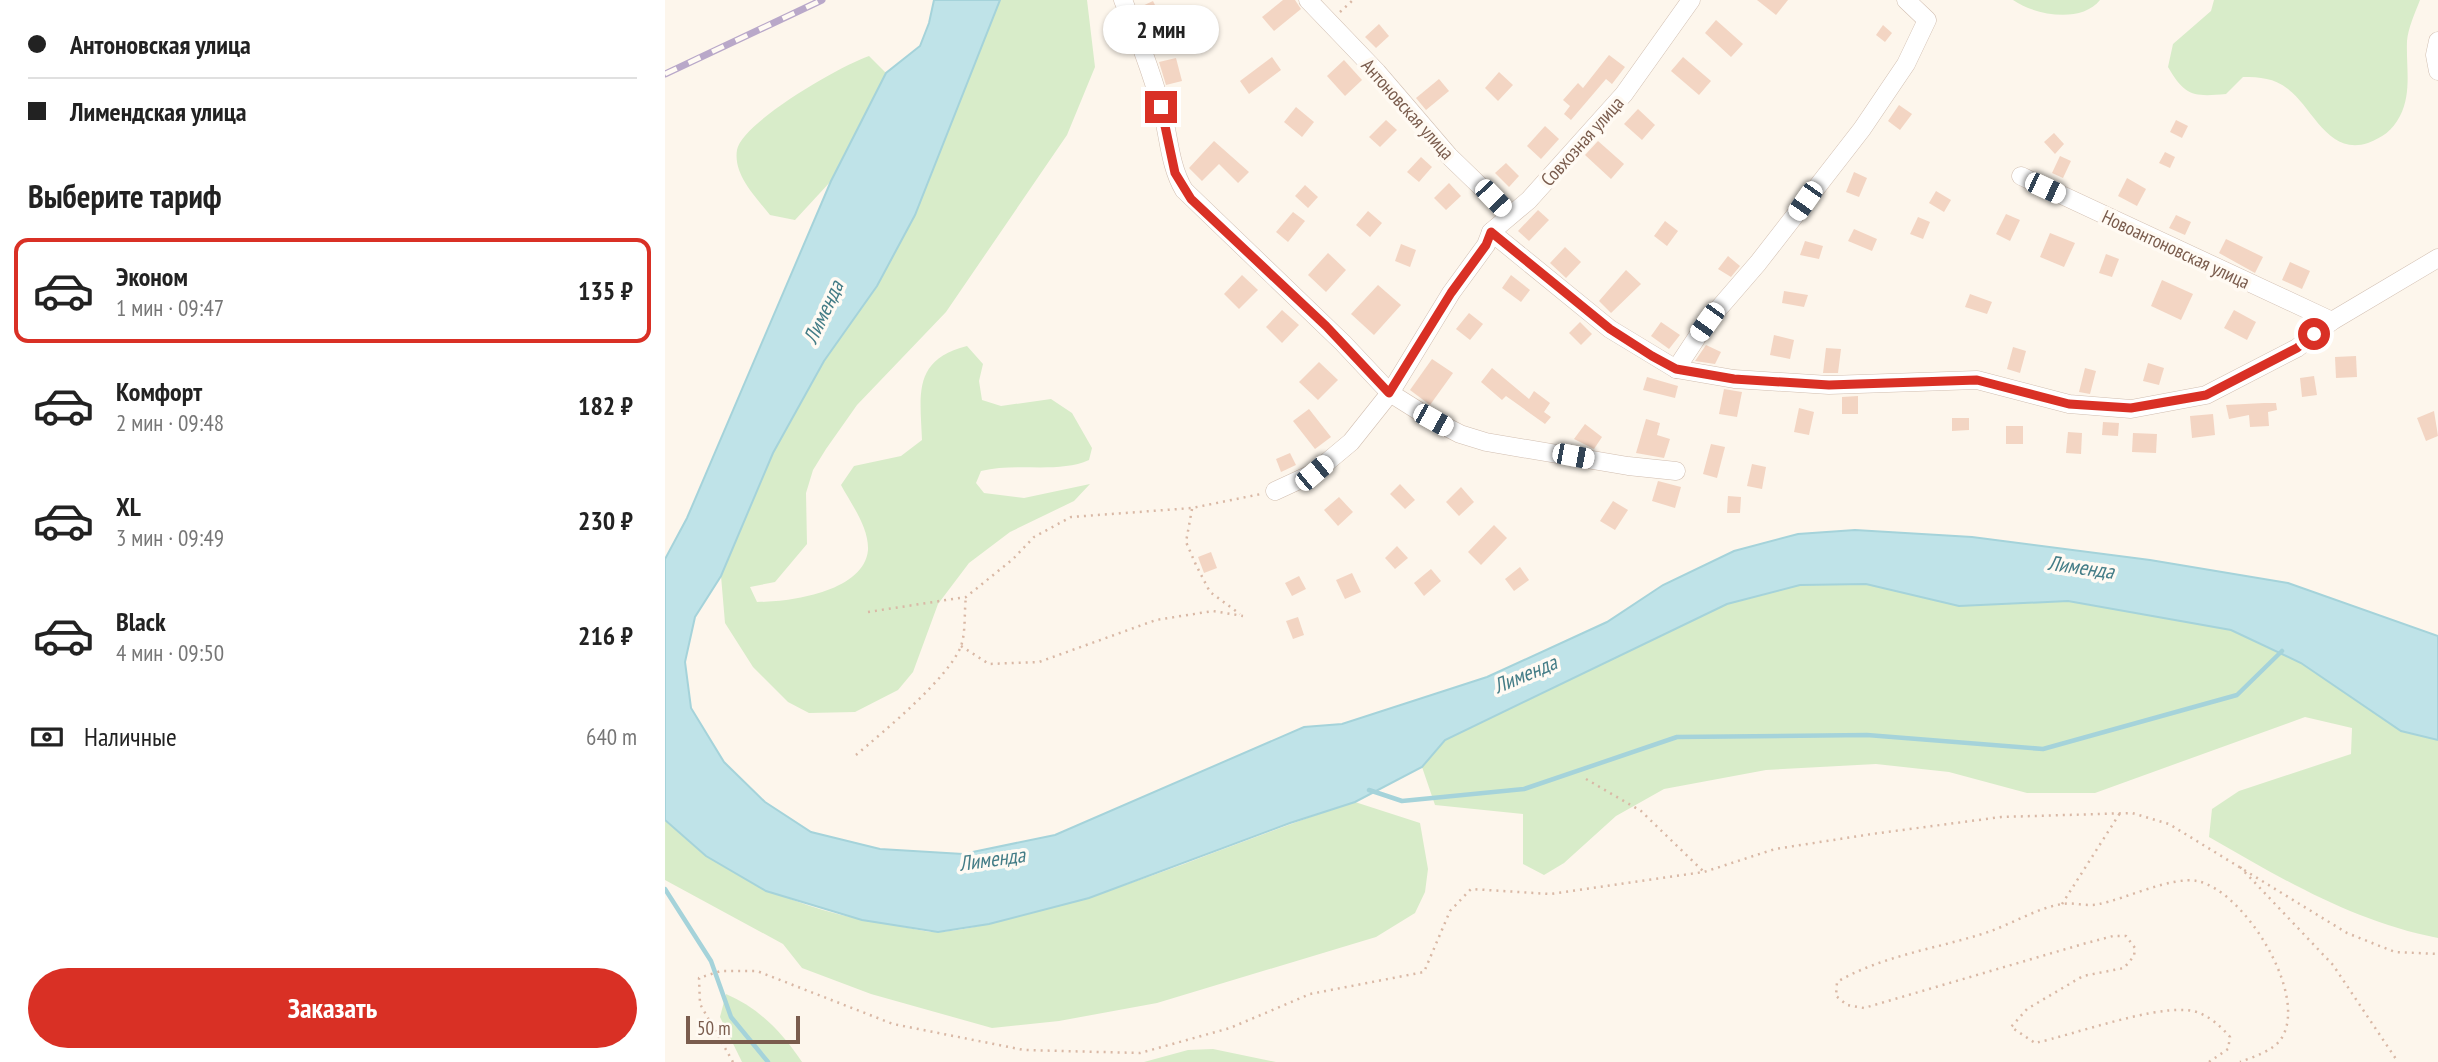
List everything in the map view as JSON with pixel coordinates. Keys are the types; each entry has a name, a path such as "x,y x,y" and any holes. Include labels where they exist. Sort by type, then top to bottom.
{"street":[{"path":"1123,0 1147,63 1161,107 1175,173 1184,190 1343,342 1389,393 1460,434 1486,442 1628,466 1676,471"},
{"name":"Антоновская улица","path":"1308,0 1377,72 1449,156 1510,215"},
{"name":"Совхозная улица","path":"1275,491 1314,473 1350,442 1389,393 1451,293 1486,245 1491,232 1529,200 1625,94 1691,0"},
{"path":"1676,369 1707,322 1793,219 1862,129 1906,64 1927,20 1906,0"},
{"path":"2438,41 2435,55 2438,71"},
{"name":"Новоантоновская улица","path":"2021,176 2332,321"},
{"path":"1491,232 1610,329 1676,369 1734,379 1829,385 1977,380 2069,404 2131,408 2206,395 2297,348 2332,321 2438,258"}],"path":[{"path":"868,612 966,597 1013,559 1034,537 1072,517 1192,509 1275,491"},
{"path":"961,646 989,664 1039,662 1156,620 1213,611 1243,616 1210,592 1196,565 1186,542 1192,509"},
{"path":"856,755 900,717 937,679 961,646 966,597"},
{"path":"1586,779 1641,811 1704,872"},
{"path":"2062,904 2120,813"},
{"path":"733,1062 700,1004 699,978 721,971 757,971 893,1024 1024,1050 1140,1053 1230,1028 1310,994 1424,972 1450,911 1471,889 1550,894 1704,872 1775,849 2001,817 2132,813 2169,824 2347,933 2395,952 2438,954"},
{"path":"2236,863 2333,965 2398,1062"},
{"path":"2209,1062 2228,1049 2230,1037 2217,1021 2186,1009 2139,1017 2035,1043 2011,1027 2027,1009 2083,976 2123,968 2134,956 2136,948 2126,936 2083,944 1864,1008 1847,1005 1836,996 1837,982 1863,966 1988,932 2062,904 2097,905 2152,888 2197,881 2231,897 2264,940 2285,986 2289,1021 2280,1041 2257,1056 2240,1062"}],"green space":[{"path":"1000,0 1087,0 1095,67 1067,135 946,312 857,405 826,449 813,470 806,493 807,544 775,582 750,587 757,602 787,600 823,592 853,576 863,564 868,541 859,516 841,485 854,466 901,456 922,440 923,381 937,360 949,352 967,346 983,364 979,381 982,400 1001,406 1051,399 1072,413 1092,448 1089,460 1077,464 981,471 976,483 984,493 1024,498 1090,484 1074,501 1010,532 969,563 938,604 913,672 898,690 855,712 809,713 788,702 753,667 725,623 721,576 773,453 824,361 877,286 915,215"},
{"path":"2013,0 2100,0 2092,8 2081,12 2057,15 2033,10"},
{"path":"2214,0 2420,0 2408,36 2406,98 2397,121 2378,138 2354,145 2342,143 2332,137 2297,97 2272,80 2243,77 2226,94 2205,95 2185,89 2168,67 2173,44 2211,11"},
{"path":"869,56 886,73 831,181 795,220 770,215 742,177 737,150 743,138 774,110 795,96"},
{"path":"1866,584 1959,606 2068,601 2231,630 2301,663 2401,731 2438,740 2438,938 2407,931 2348,910 2291,883 2209,837 2212,809 2239,791 2351,754 2352,728 2305,717 2095,793 2027,793 1949,772 1876,764 1766,770 1664,789 1616,816 1564,863 1544,875 1523,864 1523,814 1435,805 1422,767 1445,740 1727,604 1800,585"},
{"path":"1355,802 1420,823 1428,869 1425,892 1415,913 1376,937 1157,1003 1059,1021 992,1028 871,994 802,968 783,944 665,880 665,820 717,861 798,902 859,919 928,932 952,931 1002,921 1079,900"},
{"path":"726,994 749,1006 769,1022 802,1062 742,1062 720,1017"},
{"path":"1213,1049 1276,1062 1144,1062 1188,1050"}],"water":[{"name":"Лименда","path":"934,0 1000,0 915,215 877,286 824,361 773,453 721,576 695,617 685,662 691,708 724,762 765,802 811,832 880,849 963,854 1055,835 1304,727 1342,724 1487,677 1607,622 1663,585 1734,551 1798,534 1855,530 1972,537 2150,560 2288,583 2438,636 2438,740 2401,731 2301,663 2231,630 2068,601 1959,606 1866,584 1800,585 1727,604 1445,740 1422,767 1355,802 1290,823 1089,898 989,924 938,932 862,920 766,891 706,856 665,820 665,559 687,518 831,181 886,73 920,46"}],"building":[{"path":"1283,0 1295,0 1301,9 1274,31 1262,17"},
{"path":"1757,0 1788,0 1776,15"},
{"path":"1153,1 1164,23 1147,31 1138,8"},
{"path":"1716,20 1743,44 1731,57 1705,33"},
{"path":"1379,24 1389,36 1376,48 1365,37"},
{"path":"1883,25 1892,33 1885,42 1876,35"},
{"path":"1609,55 1625,67 1612,84 1606,79 1571,120 1564,114 1570,106 1563,100 1578,83 1583,88"},
{"path":"1272,57 1281,70 1249,94 1240,81"},
{"path":"1683,57 1711,81 1699,95 1671,71"},
{"path":"1176,58 1182,81 1166,85 1159,62"},
{"path":"1344,60 1362,80 1345,96 1327,76"},
{"path":"1499,72 1513,85 1498,101 1485,88"},
{"path":"1439,79 1449,91 1426,110 1416,98"},
{"path":"1899,105 1912,114 1900,130 1888,121"},
{"path":"1296,107 1314,122 1302,137 1284,122"},
{"path":"1638,109 1655,125 1642,140 1624,124"},
{"path":"1386,120 1397,130 1380,147 1369,137"},
{"path":"2176,120 2188,126 2182,138 2170,132"},
{"path":"1545,126 1559,139 1541,159 1527,146"},
{"path":"2054,133 2064,144 2055,154 2044,142"},
{"path":"1214,141 1249,172 1238,183 1219,164 1202,181 1189,168"},
{"path":"1598,141 1624,164 1611,179 1585,155"},
{"path":"2165,152 2175,157 2170,168 2159,163"},
{"path":"2060,156 2071,161 2063,178 2052,173"},
{"path":"1421,157 1432,167 1419,182 1407,172"},
{"path":"1506,163 1519,176 1509,187 1495,173"},
{"path":"1854,172 1867,178 1859,197 1846,192"},
{"path":"2127,178 2146,189 2137,206 2118,196"},
{"path":"1449,183 1461,196 1446,210 1434,198"},
{"path":"1305,185 1318,197 1308,208 1295,196"},
{"path":"1936,191 1951,200 1944,212 1929,203"},
{"path":"1538,210 1549,220 1529,241 1518,231"},
{"path":"1368,211 1382,223 1370,237 1356,225"},
{"path":"1293,212 1305,221 1288,242 1276,232"},
{"path":"2006,214 2020,220 2010,241 1996,234"},
{"path":"2176,215 2191,222 2185,235 2169,228"},
{"path":"1918,217 1930,222 1923,239 1910,234"},
{"path":"1665,221 1678,231 1667,246 1654,236"},
{"path":"1854,229 1877,239 1872,251 1848,241"},
{"path":"2050,233 2075,243 2064,267 2040,257"},
{"path":"2226,239 2263,257 2255,273 2219,253"},
{"path":"1805,241 1823,246 1819,259 1800,255"},
{"path":"1401,244 1416,250 1410,267 1395,261"},
{"path":"1565,247 1581,262 1566,278 1550,263"},
{"path":"1328,253 1346,270 1326,292 1308,275"},
{"path":"2106,254 2119,259 2112,277 2099,273"},
{"path":"1728,256 1740,266 1731,277 1718,269"},
{"path":"2290,262 2310,271 2302,289 2282,280"},
{"path":"1626,270 1641,284 1611,313 1599,301"},
{"path":"1242,275 1258,290 1239,309 1224,294"},
{"path":"1511,275 1530,290 1521,302 1502,288"},
{"path":"2162,280 2193,294 2181,320 2151,306"},
{"path":"1378,285 1401,305 1374,335 1351,314"},
{"path":"1784,291 1808,295 1804,307 1782,303"},
{"path":"1970,294 1992,302 1987,314 1965,307"},
{"path":"1282,310 1299,325 1282,343 1266,327"},
{"path":"2234,310 2256,322 2247,340 2224,328"},
{"path":"1469,313 1483,324 1470,340 1456,329"},
{"path":"1580,322 1592,334 1581,345 1569,333"},
{"path":"1661,322 1680,335 1669,349 1651,336"},
{"path":"1774,335 1794,340 1790,359 1770,355"},
{"path":"1706,345 1721,352 1715,364 1695,361"},
{"path":"2013,347 2026,351 2020,373 2007,369"},
{"path":"1826,348 1841,349 1838,373 1823,373"},
{"path":"2356,356 2357,377 2336,378 2335,357"},
{"path":"1432,359 1453,373 1430,405 1410,390"},
{"path":"1319,362 1338,380 1318,400 1299,382"},
{"path":"2148,363 2164,368 2159,385 2143,381"},
{"path":"1492,368 1529,399 1534,391 1550,403 1544,412 1551,417 1545,424 1506,396 1502,400 1481,382"},
{"path":"2085,368 2096,371 2090,394 2079,392"},
{"path":"2314,376 2317,395 2302,397 2300,378"},
{"path":"1647,377 1678,386 1675,398 1643,390"},
{"path":"1724,389 1742,392 1737,417 1719,414"},
{"path":"1858,396 1858,414 1842,414 1842,397"},
{"path":"2276,403 2277,410 2268,412 2269,426 2250,427 2249,415 2229,419 2226,405"},
{"path":"1799,408 1814,412 1809,435 1794,432"},
{"path":"1309,409 1331,437 1315,449 1293,421"},
{"path":"2434,411 2438,436 2426,441 2417,418"},
{"path":"2213,414 2215,435 2192,438 2190,416"},
{"path":"1952,418 1969,418 1969,430 1952,431"},
{"path":"1646,419 1660,423 1657,435 1670,439 1664,458 1636,453"},
{"path":"2103,422 2119,423 2118,436 2102,435"},
{"path":"1585,424 1602,437 1594,449 1574,439"},
{"path":"2006,426 2023,426 2023,444 2006,444"},
{"path":"2068,432 2082,433 2081,454 2066,453"},
{"path":"2133,433 2157,434 2156,453 2132,452"},
{"path":"1711,444 1725,447 1717,478 1703,474"},
{"path":"1290,453 1296,465 1281,472 1276,459"},
{"path":"1752,464 1766,467 1762,489 1747,486"},
{"path":"1658,481 1681,487 1675,508 1652,501"},
{"path":"1400,484 1415,500 1405,509 1390,494"},
{"path":"1461,487 1474,502 1459,516 1446,502"},
{"path":"1728,496 1741,497 1740,513 1727,513"},
{"path":"1339,497 1353,512 1338,526 1324,510"},
{"path":"1613,501 1628,510 1615,530 1600,521"},
{"path":"1494,525 1507,538 1481,565 1468,552"},
{"path":"1397,546 1408,558 1395,569 1385,558"},
{"path":"1211,552 1217,568 1204,573 1198,557"},
{"path":"1520,567 1529,580 1514,591 1505,579"},
{"path":"1431,569 1441,581 1424,596 1414,583"},
{"path":"1352,573 1361,592 1345,599 1336,580"},
{"path":"1299,576 1306,589 1292,596 1285,583"},
{"path":"1298,617 1304,635 1293,639 1286,621"}],"waterway":[{"path":"1369,790 1402,801 1524,789 1677,737 1867,735 2043,749 2237,695 2282,651"},
{"path":"665,889 711,961 731,1017 768,1062"}],"railway":[{"path":"665,74 822,0"}],"route":[{"path":"1161,107 1175,173 1191,199 1326,326 1389,393 1451,293 1486,245 1491,232 1610,329 1652,356 1676,369 1734,379 1829,385 1935,384 1977,380 2020,389 2069,404 2131,408 2206,395 2297,348 2314,334"}]}
